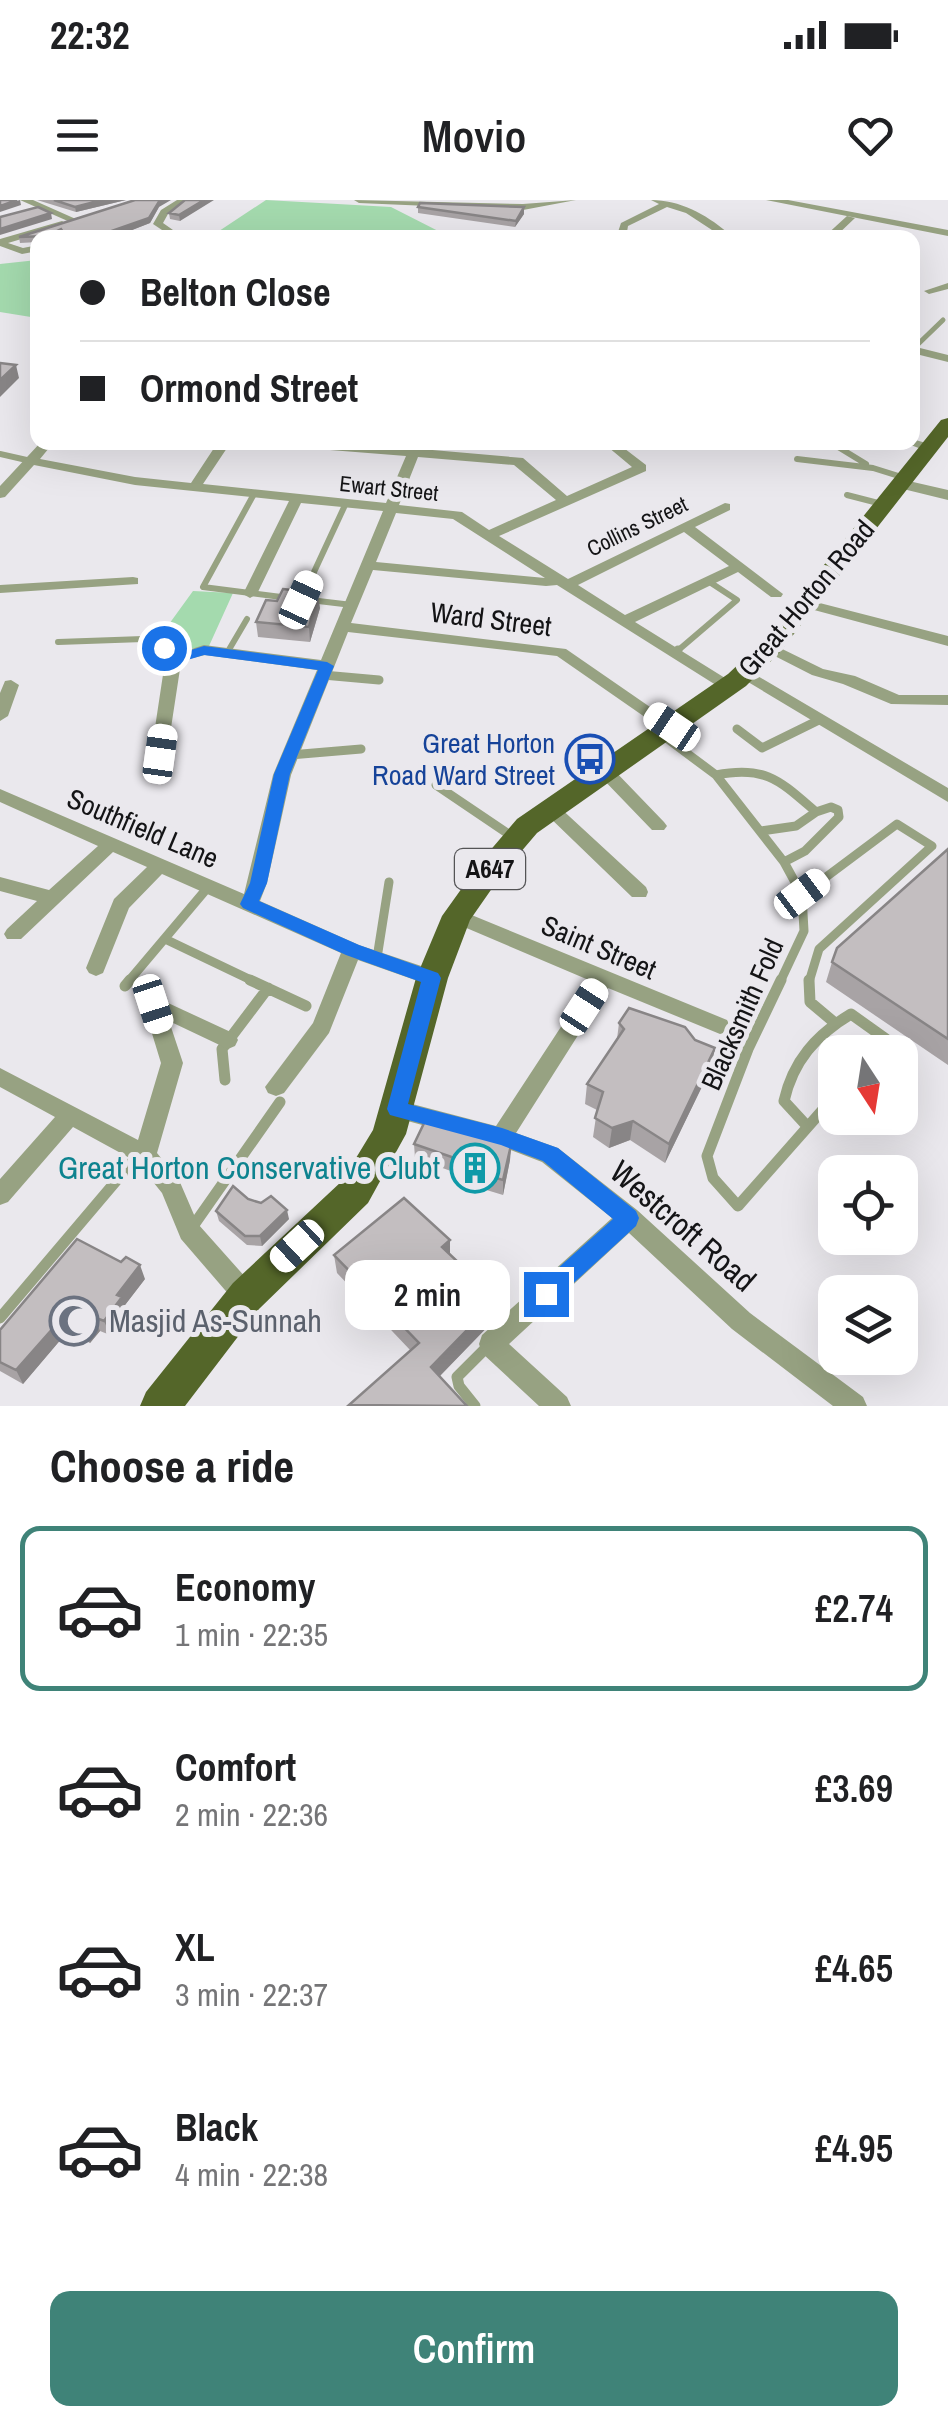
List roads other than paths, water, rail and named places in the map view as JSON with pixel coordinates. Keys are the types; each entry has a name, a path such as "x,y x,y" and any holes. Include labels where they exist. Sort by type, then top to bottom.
{"main road":[{"name":"Great Horton Road","path":"160,1406 246,1296 355,1192 389,1134 432,978 457,916 516,839 551,809 736,680 770,648 793,603 896,489 929,438"}],"street":[{"path":"160,230 164,228 164,212 182,200"},
{"path":"359,200 523,207 552,206 571,200"},
{"path":"771,200 850,218 948,233"},
{"path":"623,230 624,225 662,202 718,230"},
{"path":"26,205 39,206 72,220"},
{"path":"41,230 88,215"},
{"path":"837,230 850,218"},
{"path":"0,243 30,233"},
{"path":"0,243 22,251 30,250"},
{"path":"929,291 948,286"},
{"path":"920,353 948,358"},
{"path":"0,494 41,450"},
{"path":"195,487 219,450"},
{"path":"249,904 258,883 290,756 415,450"},
{"path":"431,450 518,462 565,501"},
{"path":"491,534 641,468 618,450"},
{"name":"Ewart Street","path":"31,461 135,481 457,515 675,653 819,720 948,796"},
{"path":"896,489 948,494"},
{"path":"250,594 297,498"},
{"name":"Collins Street","path":"565,582 725,508"},
{"path":"686,527 736,567 793,603 948,641"},
{"path":"368,565 565,582"},
{"path":"625,621 736,567"},
{"path":"0,590 133,581"},
{"name":"Ward Street","path":"343,627 561,652 666,730"},
{"path":"770,648 818,672 896,700 948,700"},
{"path":"160,754 172,668 184,656 204,650 325,670"},
{"path":"0,716 11,684"},
{"path":"605,771 658,826"},
{"name":"Southfield Lane","path":"0,795 352,950 432,978"},
{"path":"551,809 639,892"},
{"path":"14,934 110,845"},
{"path":"96,968 121,904 160,864"},
{"path":"0,884 52,898"},
{"name":"Saint Street","path":"457,916 602,980 720,1026"},
{"path":"278,1094 322,1028 352,950"},
{"path":"502,1136 602,980"},
{"path":"143,1153 172,1063 153,1004 228,1040"},
{"path":"2,1077 143,1153 171,1187 189,1232 246,1296"},
{"name":"Westcroft Road","path":"397,1109 502,1136 550,1155 628,1218 741,1321 854,1406"},
{"path":"0,1194 71,1114"},
{"path":"558,1406 491,1344 628,1218"}],"lane":[{"path":"920,346 942,320"},
{"path":"843,450 873,468 896,489"},
{"name":"Ewart Street","path":"0,454 31,461"},
{"path":"797,459 873,468"},
{"path":"847,495 896,489"},
{"path":"254,494 204,587 352,605"},
{"path":"301,600 346,504"},
{"path":"675,653 737,600 708,581"},
{"path":"227,654 247,620"},
{"path":"58,642 142,639 184,656"},
{"path":"325,670 378,680"},
{"path":"737,729 762,748 819,720"},
{"path":"666,730 716,775 784,862 802,894 897,824 932,846 819,949 809,977 810,1002 834,1023"},
{"path":"290,756 362,749"},
{"path":"716,775 747,768 768,772 816,812"},
{"path":"436,785 516,839"},
{"path":"761,831 796,826 831,807 838,810 838,818 805,852 784,862"},
{"path":"376,958 390,882"},
{"path":"125,986 209,886"},
{"name":"Blacksmith Fold","path":"802,894 804,931 753,1039 712,1140 707,1156 712,1178 738,1206 818,1114"},
{"path":"164,938 306,1006"},
{"path":"225,1080 222,1049 268,988"},
{"path":"807,1126 784,1101 788,1074 826,1028 850,1014 880,1035"},
{"path":"189,1232 278,1094"},
{"path":"0,1318 143,1153"},
{"path":"475,1406 459,1386 458,1377 491,1344"}],"place":[{"name":"Great Horton Road Ward Street","path":"590,759"},
{"name":"Great Horton Conservative Clubt","path":"475,1168"},
{"name":"Masjid As-Sunnah","path":"74,1321"}]}
